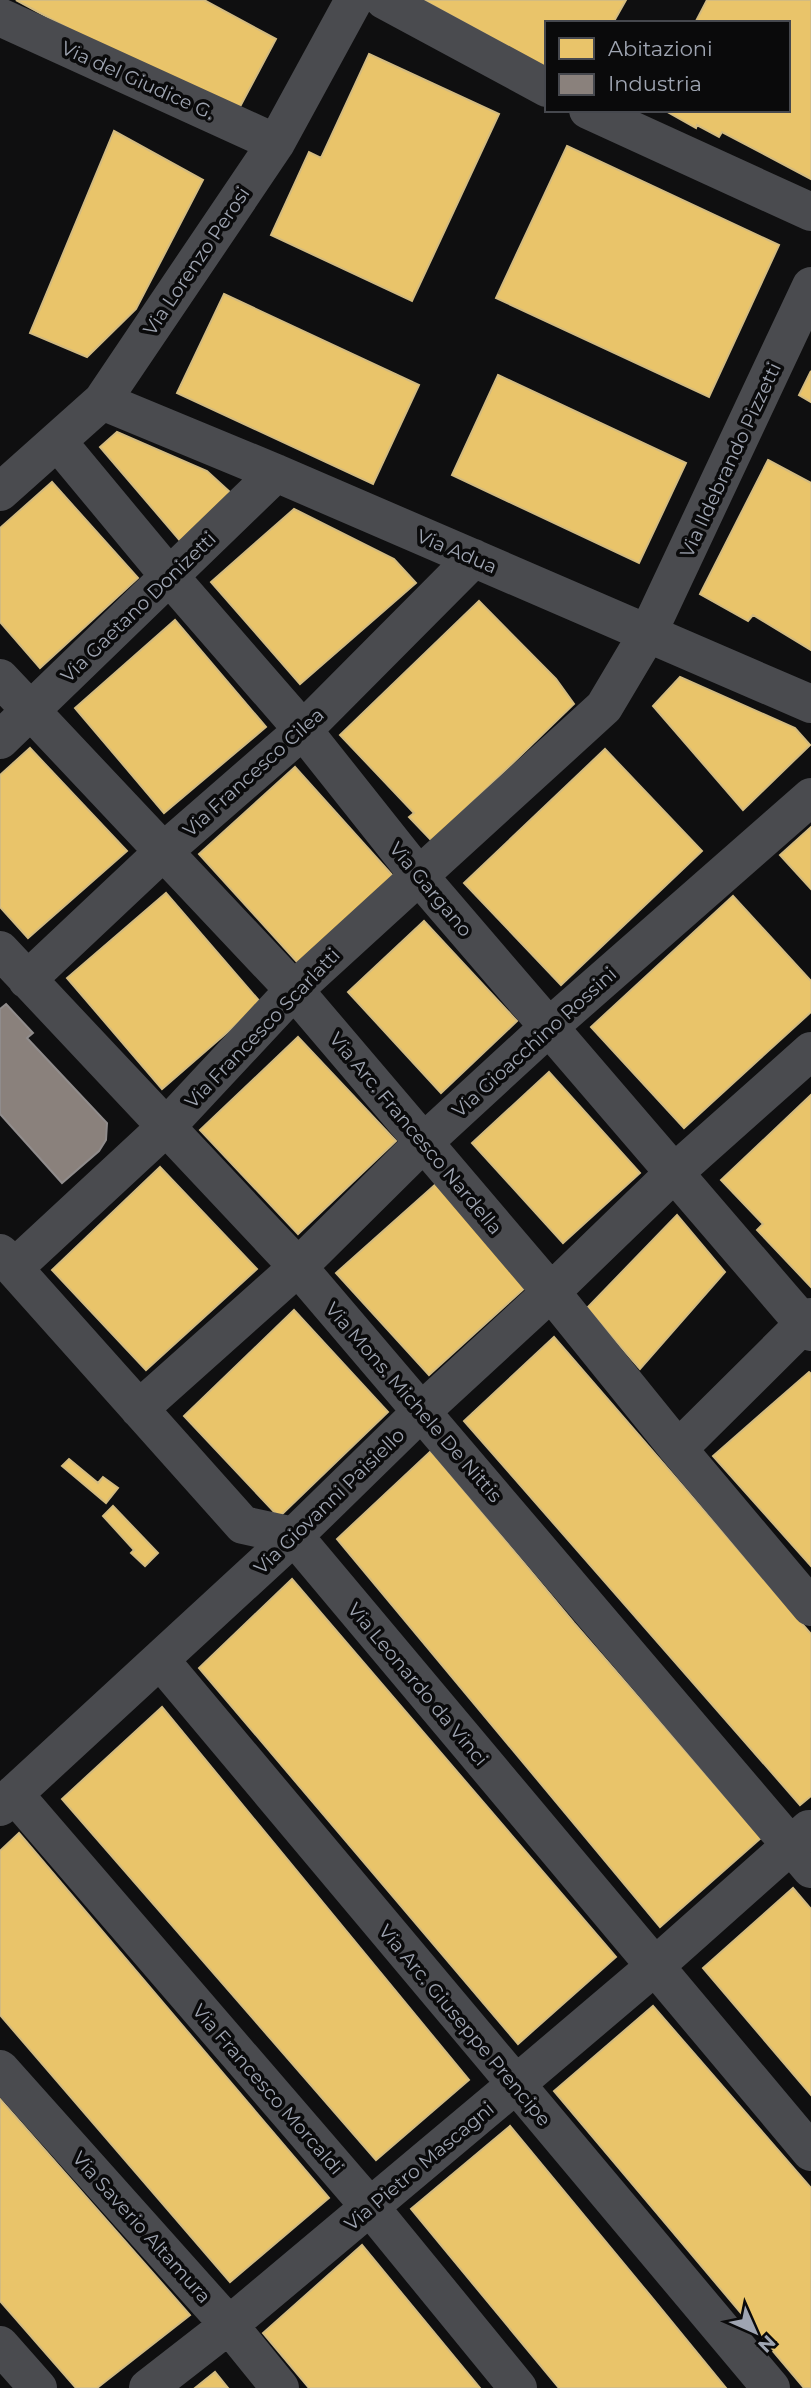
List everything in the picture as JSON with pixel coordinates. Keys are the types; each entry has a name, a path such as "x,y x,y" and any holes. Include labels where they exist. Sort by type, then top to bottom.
{"street":[{"path":"384,0 545,87"},
{"name":"Via Lorenzo Perosi","path":"0,492 102,401 276,143 340,4"},
{"name":"Via del Giudice G.","path":"0,17 276,143"},
{"path":"591,112 811,212"},
{"name":"Via Ildebrando Pizzetti","path":"648,633 811,286"},
{"name":"Via Adua","path":"102,401 276,473 811,704"},
{"name":"Via Gargano","path":"57,441 170,577 303,730 419,876 674,1173 809,1324"},
{"name":"Via Gaetano Donizetti","path":"0,740 276,473"},
{"name":"Via Francesco Cilea","path":"27,980 164,851 303,730 474,558"},
{"name":"Via Francesco Scarlatti","path":"7,1260 166,1127 294,990 604,706 648,633"},
{"name":"Via Arc. Francesco Nardella","path":"0,678 294,990 551,1292 811,1607"},
{"name":"Via Gioacchino Rossini","path":"139,1409 298,1267 423,1143 549,1027 811,797"},
{"name":"Via Mons. Michele De Nittis","path":"0,950 298,1267 804,1847"},
{"name":"Via Giovanni Paisiello","path":"7,1800 294,1536 674,1173 811,1051"},
{"path":"7,1260 243,1525 294,1536"},
{"path":"678,1449 809,1324"},
{"name":"Via Leonardo da Vinci","path":"294,1536 811,2152"},
{"name":"Via Arc. Giuseppe Prencipe","path":"161,1661 771,2388"},
{"name":"Via Francesco Morcaldi","path":"7,1800 370,2207 517,2388"},
{"name":"Via Pietro Mascagni","path":"148,2388 229,2325 654,1967 804,1847"},
{"name":"Via Saverio Altamura","path":"0,2069 229,2325 280,2388"},
{"path":"0,2345 38,2388"}],"building: Abitazioni":[{"path":"16,0 204,0 276,39 234,118"},
{"path":"423,0 626,0 614,21 545,21 545,67"},
{"path":"707,0 811,0 811,179 722,132 719,137 668,112 790,112 790,21 696,21"},
{"path":"369,54 499,114 412,301 271,235 309,152 321,158"},
{"path":"114,131 203,180 136,309 87,357 30,333"},
{"path":"567,146 779,245 709,397 496,298"},
{"path":"224,294 419,385 373,484 177,393"},
{"path":"811,371 811,402 799,395"},
{"path":"498,375 686,463 639,563 452,475"},
{"path":"117,432 207,471 231,493 182,543 100,447"},
{"path":"768,460 811,483 811,650 753,615 748,621 700,594"},
{"path":"52,482 138,578 40,668 0,622 0,528"},
{"path":"294,509 394,559 416,583 300,684 211,582"},
{"path":"479,601 556,679 574,704 432,841 409,817 414,813 340,735"},
{"path":"175,620 266,727 164,813 75,708"},
{"path":"680,677 795,728 810,745 743,810 653,706"},
{"path":"30,748 127,851 28,938 0,907 0,775"},
{"path":"605,749 702,851 561,985 464,883"},
{"path":"295,767 393,876 298,963 199,854"},
{"path":"811,827 811,889 780,855"},
{"path":"166,893 261,1003 162,1089 67,978"},
{"path":"733,896 811,981 811,1012 684,1128 591,1027"},
{"path":"424,921 517,1021 441,1093 348,992"},
{"path":"298,1037 396,1141 298,1234 200,1130"},
{"path":"549,1072 640,1173 563,1243 472,1143"},
{"path":"811,1095 811,1287 757,1230 763,1224 721,1180"},
{"path":"160,1167 257,1269 146,1370 52,1270"},
{"path":"436,1184 527,1286 429,1375 336,1273"},
{"path":"677,1215 725,1272 640,1369 587,1308"},
{"path":"294,1310 388,1412 279,1517 184,1416"},
{"path":"554,1337 811,1634 811,1796 800,1805 464,1421"},
{"path":"809,1372 811,1374 811,1566 713,1456"},
{"path":"431,1451 574,1623 761,1838 660,1927 337,1539"},
{"path":"69,1459 98,1483 103,1477 118,1488 106,1503 62,1466"},
{"path":"113,1506 158,1553 145,1566 131,1553 134,1550 103,1516"},
{"path":"292,1579 616,1957 518,2044 199,1668"},
{"path":"162,1707 469,2080 376,2160 62,1799"},
{"path":"19,1833 329,2198 230,2282 0,2015 0,1851"},
{"path":"793,1888 811,1909 811,2095 703,1968"},
{"path":"653,2006 811,2188 811,2388 804,2388 554,2091"},
{"path":"0,2099 190,2315 97,2388 76,2388 0,2301"},
{"path":"510,2126 726,2388 559,2388 411,2209"},
{"path":"362,2245 480,2388 309,2388 263,2333"},
{"path":"215,2372 228,2388 195,2388"}],"building: Industria":[{"path":"6,1004 33,1033 27,1038 107,1123 106,1140 99,1151 62,1183 0,1114 0,1009"}]}
